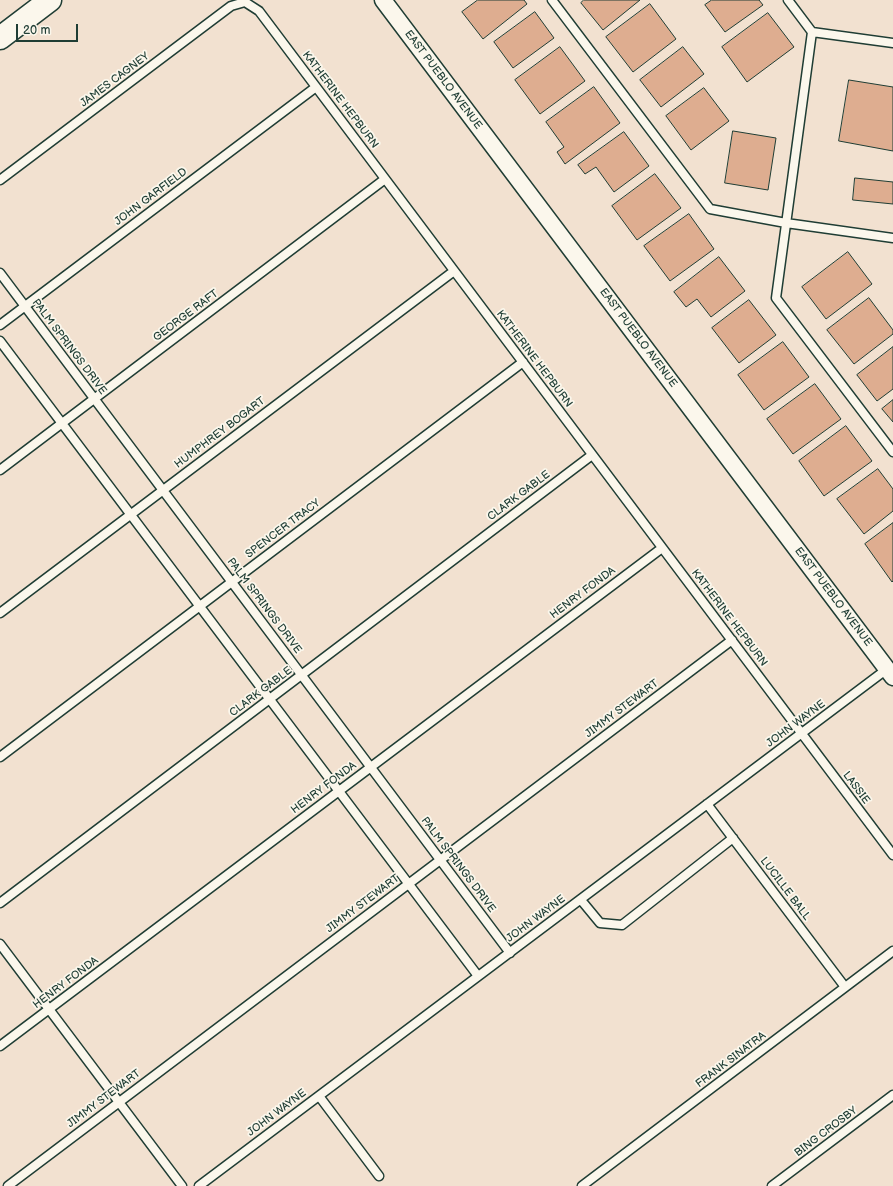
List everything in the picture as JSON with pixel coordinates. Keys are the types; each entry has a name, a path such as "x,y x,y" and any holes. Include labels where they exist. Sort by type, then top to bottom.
{"main road":[{"path":"0,38 50,0"}],"street":[{"name":"EAST PUEBLO AVENUE","path":"383,0 890,673"}],"lane":[{"path":"552,0 710,209 786,223 893,238"},
{"path":"788,0 812,32 776,298 893,452"},
{"name":"KATHERINE HEPBURN","path":"245,2 259,11 802,734"},
{"name":"JAMES CAGNEY","path":"0,180 231,6 245,2"},
{"path":"812,32 893,43"},
{"name":"JOHN GARFIELD","path":"0,325 316,87"},
{"name":"GEORGE RAFT","path":"0,470 385,179"},
{"name":"HUMPHREY BOGART","path":"0,613 454,270"},
{"name":"PALM SPRINGS DRIVE","path":"0,272 510,953"},
{"path":"0,341 478,976"},
{"name":"SPENCER TRACY","path":"0,756 523,362"},
{"name":"CLARK GABLE","path":"0,903 592,455"},
{"name":"HENRY FONDA","path":"0,1046 662,548"},
{"name":"JIMMY STEWART","path":"8,1186 732,640"},
{"name":"JOHN WAYNE","path":"199,1186 707,804 802,734 890,673"},
{"name":"LASSIE","path":"802,734 893,855"},
{"name":"LUCILLE BALL","path":"707,804 845,987"},
{"path":"581,900 600,923 622,925 733,838"},
{"path":"0,944 182,1186"},
{"name":"FRANK SINATRA","path":"582,1186 893,951"},
{"name":"BING CROSBY","path":"772,1186 893,1095"},
{"path":"319,1096 379,1176"}],"building":[{"path":"478,0 524,0 527,4 483,39 462,12"},
{"path":"584,0 640,0 603,30 581,3"},
{"path":"712,0 759,0 763,5 725,32 705,5"},
{"path":"650,4 676,39 633,72 606,37"},
{"path":"535,12 554,38 513,68 494,42"},
{"path":"768,13 794,47 747,82 722,47"},
{"path":"560,47 585,81 540,114 515,80"},
{"path":"683,47 704,74 661,107 640,80"},
{"path":"849,80 893,87 893,151 839,141"},
{"path":"594,87 620,123 565,164 557,152 564,147 546,122"},
{"path":"704,88 729,121 691,150 666,116"},
{"path":"733,131 776,138 768,190 725,183"},
{"path":"624,132 649,166 614,192 596,167 585,174 578,165"},
{"path":"655,174 681,208 637,240 612,206"},
{"path":"855,178 893,182 893,204 853,200"},
{"path":"689,214 714,249 670,281 644,246"},
{"path":"848,252 872,284 826,319 802,287"},
{"path":"719,257 745,291 711,317 697,299 686,307 674,292"},
{"path":"869,298 893,330 893,334 854,364 827,330"},
{"path":"749,300 776,335 739,363 712,328"},
{"path":"783,342 809,377 764,410 738,375"},
{"path":"893,347 893,389 877,401 857,375"},
{"path":"815,384 841,419 793,454 767,419"},
{"path":"893,400 893,422 882,409"},
{"path":"846,426 872,461 824,496 799,461"},
{"path":"878,469 893,489 893,511 864,534 837,499"},
{"path":"893,523 893,581 892,582 865,544"}]}
